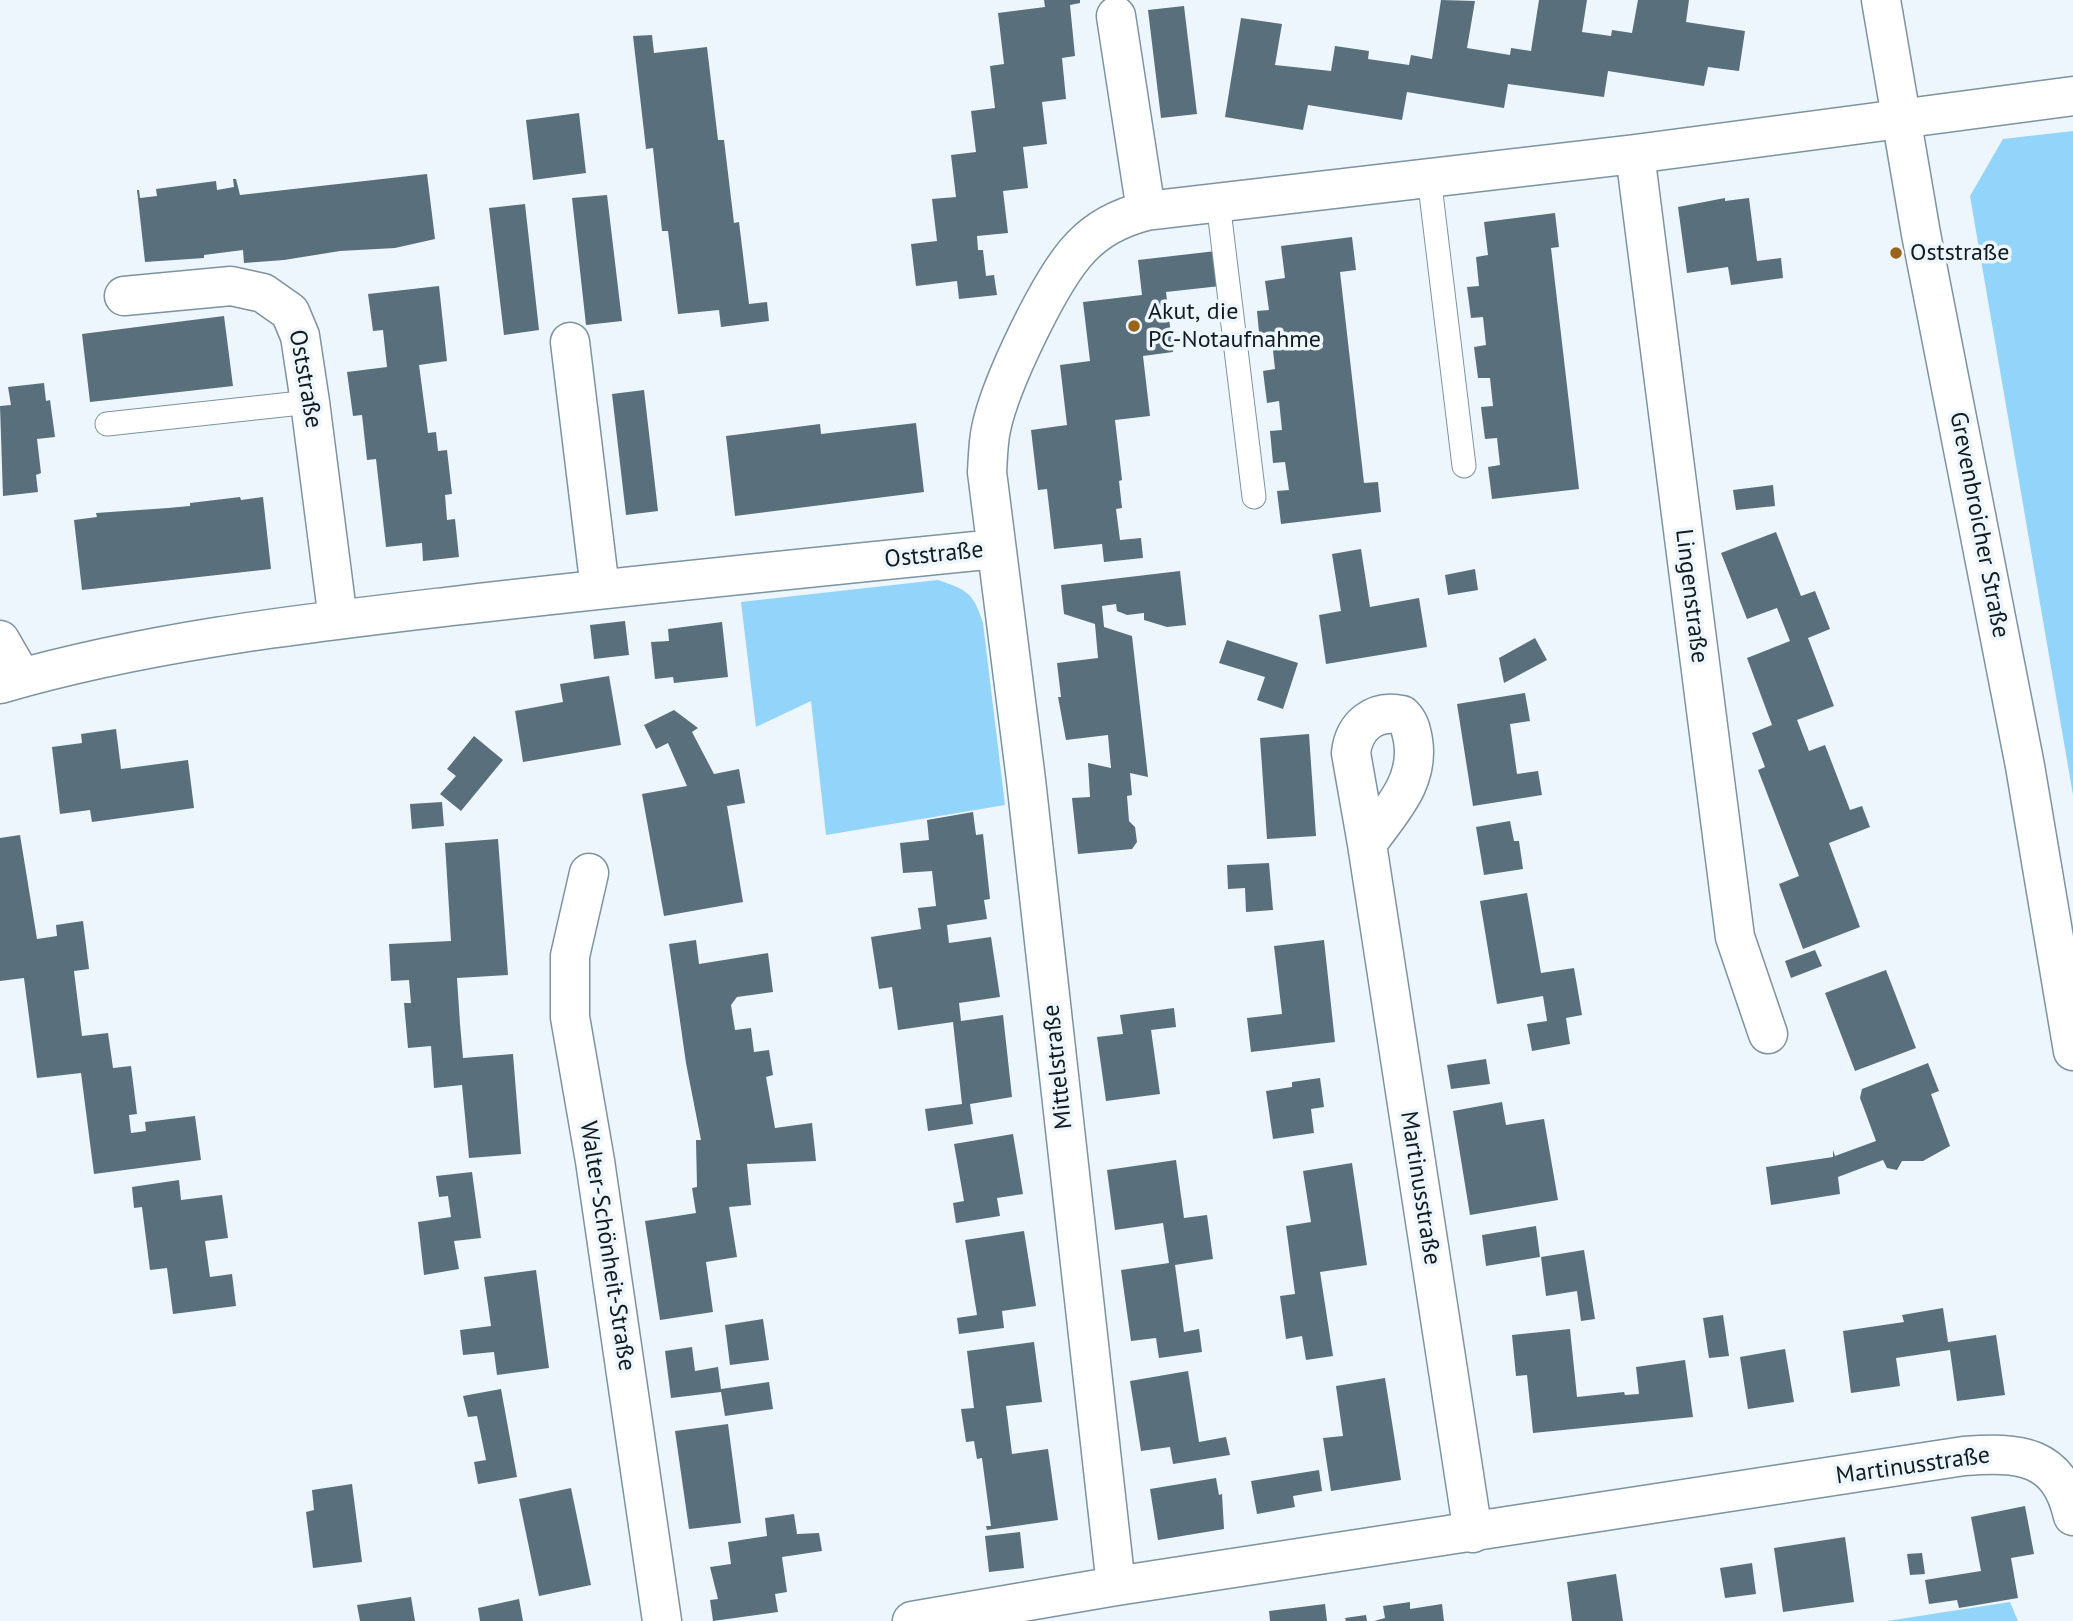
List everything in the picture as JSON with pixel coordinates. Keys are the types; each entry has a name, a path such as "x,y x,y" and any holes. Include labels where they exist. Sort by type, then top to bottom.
{"street":[{"name":"Grevenbroicher Straße","path":"1881,0 1921,234 2025,765 2073,1051"},
{"path":"1116,16 1146,211"},
{"name":"Oststraße","path":"0,640 11,681 167,644 338,620 600,589 996,549 988,485 988,450 993,421 1004,389 1044,302 1072,257 1097,233 1146,211 1635,154 2073,96"},
{"name":"Lingenstraße","path":"1635,154 1735,937 1768,1034"},
{"name":"Oststraße","path":"124,296 231,286 272,297 290,312 298,327 310,402 338,620"},
{"path":"570,342 600,589"},
{"name":"Mittelstraße","path":"996,549 1026,780 1116,1586"},
{"name":"Martinusstraße","path":"1367,844 1473,1533"},
{"name":"Walter-Schönheit-Straße","path":"589,873 570,956 570,1017 596,1161 662,1621"},
{"name":"Martinusstraße","path":"912,1621 1116,1586 1937,1460 2000,1454 2027,1458 2051,1471 2064,1488 2073,1516"}],"lane":[{"path":"1429,177 1464,466"},
{"path":"1219,202 1254,497"},
{"path":"107,424 310,402"}],"shaded area":[{"path":"2073,131 2073,795 1970,196 2003,139"},
{"path":"938,580 968,594 983,623 1005,805 826,835 811,701 756,727 741,602"},
{"path":"2010,1602 2018,1621 1887,1621"}],"building":[{"path":"1044,0 1080,0 1080,3 1070,5 1075,56 1062,58 1066,99 1042,102 1047,144 1023,147 1028,188 1003,191 1008,233 977,236 978,250 983,250 986,276 994,275 997,295 959,299 957,281 916,286 911,244 937,241 932,199 956,197 951,155 976,152 971,111 995,108 990,66 1004,64 998,13 1045,7"},
{"path":"1441,0 1475,1 1467,48 1510,55 1511,48 1531,51 1539,0 1587,0 1582,32 1611,36 1612,30 1632,33 1638,0 1689,0 1686,22 1745,31 1739,71 1708,67 1704,86 1608,71 1604,97 1508,84 1504,108 1407,92 1402,120 1308,105 1303,130 1225,117 1241,18 1282,24 1275,65 1331,71 1335,46 1369,51 1368,59 1409,65 1411,55 1432,59"},
{"path":"1184,6 1197,114 1161,118 1148,10"},
{"path":"652,35 654,53 707,47 718,140 724,140 734,223 739,222 749,304 767,302 769,321 721,327 719,310 678,314 668,231 662,231 653,148 646,149 633,36"},
{"path":"579,113 586,173 533,180 526,120"},
{"path":"427,174 435,239 395,248 340,251 284,260 244,263 243,250 204,255 204,258 145,262 137,190 140,198 157,196 156,189 216,181 217,190 234,187 233,179 236,179 240,195"},
{"path":"607,195 622,321 586,325 572,198"},
{"path":"1725,198 1725,201 1749,198 1757,261 1781,258 1783,278 1731,285 1728,267 1687,273 1678,207"},
{"path":"525,204 539,330 504,335 489,208"},
{"path":"1555,213 1559,247 1551,248 1579,489 1492,499 1488,467 1500,465 1497,438 1485,439 1481,407 1493,406 1490,378 1478,378 1474,347 1486,345 1483,317 1471,318 1467,287 1479,286 1476,257 1488,255 1484,222"},
{"path":"1352,237 1356,270 1340,272 1364,483 1378,482 1381,512 1281,524 1277,491 1289,490 1285,462 1273,463 1270,431 1282,430 1279,401 1267,403 1263,371 1275,369 1272,341 1260,343 1257,311 1269,310 1265,281 1285,278 1281,246"},
{"path":"1216,251 1220,286 1166,292 1173,352 1143,356 1150,416 1115,420 1122,480 1119,481 1122,508 1116,509 1120,540 1141,538 1143,558 1104,562 1102,544 1054,549 1047,489 1038,490 1031,430 1067,425 1060,365 1090,361 1083,302 1142,295 1138,260"},
{"path":"439,286 447,361 419,365 428,433 436,432 438,451 447,450 452,494 445,495 447,520 455,519 459,557 423,561 422,543 386,547 376,459 367,460 362,415 353,416 347,372 387,367 383,330 373,331 368,294"},
{"path":"224,316 233,386 90,402 82,334"},
{"path":"44,383 46,401 50,400 55,437 37,439 41,473 36,475 38,492 3,496 0,406 11,405 8,387"},
{"path":"644,390 658,511 626,515 612,394"},
{"path":"916,423 924,492 735,516 726,436 820,424 821,434"},
{"path":"1773,485 1775,506 1736,510 1733,490"},
{"path":"240,497 241,500 263,497 271,569 82,590 74,520 97,517 96,513 190,506 190,503"},
{"path":"1776,532 1801,596 1815,591 1830,629 1808,638 1834,706 1797,720 1809,751 1825,745 1850,810 1862,806 1870,827 1829,843 1860,927 1803,949 1779,884 1799,876 1758,770 1765,767 1752,733 1772,725 1747,658 1790,641 1777,608 1747,619 1721,553"},
{"path":"1361,549 1370,607 1419,598 1427,647 1326,664 1319,615 1341,611 1332,554"},
{"path":"1475,569 1478,590 1448,595 1445,575"},
{"path":"1180,571 1186,625 1167,627 1144,620 1144,613 1127,615 1117,611 1116,604 1102,606 1104,627 1132,636 1148,777 1130,773 1132,795 1127,796 1129,821 1135,827 1137,842 1132,849 1078,854 1072,798 1090,797 1088,763 1111,768 1108,735 1066,740 1058,697 1061,697 1057,663 1098,658 1095,624 1064,614 1061,585"},
{"path":"625,621 629,655 594,659 590,625"},
{"path":"722,622 728,677 674,683 673,677 655,679 651,642 669,641 668,629"},
{"path":"1535,638 1547,660 1504,683 1499,658"},
{"path":"1227,640 1298,663 1283,709 1257,700 1265,677 1219,663"},
{"path":"609,676 621,745 523,762 515,711 563,702 560,684"},
{"path":"1525,693 1530,721 1510,724 1517,774 1538,771 1542,795 1473,806 1457,704"},
{"path":"674,710 698,728 692,732 714,774 739,769 745,803 727,806 743,902 664,916 642,794 687,786 668,743 656,749 644,725"},
{"path":"116,729 121,769 188,760 194,808 92,822 90,810 60,814 52,747 82,743 81,734"},
{"path":"1309,734 1316,836 1267,839 1260,738"},
{"path":"474,736 503,760 461,811 440,794 456,776 447,769"},
{"path":"442,802 444,826 412,829 410,804"},
{"path":"973,812 976,835 983,834 990,899 984,900 987,919 947,925 949,943 991,937 1000,997 959,1003 961,1021 1003,1015 1012,1097 970,1104 973,1124 928,1131 925,1109 962,1104 953,1022 898,1030 892,987 879,989 871,937 921,929 918,908 936,906 932,871 903,873 900,843 929,840 927,820"},
{"path":"1510,821 1514,841 1519,841 1523,869 1484,875 1476,827"},
{"path":"20,835 37,939 57,936 56,925 83,921 89,969 74,971 82,1036 108,1033 113,1068 131,1066 137,1114 129,1115 131,1133 146,1131 145,1122 195,1116 201,1160 94,1174 81,1073 37,1078 24,978 0,981 0,838"},
{"path":"498,839 508,975 457,978 460,1024 463,1058 513,1054 521,1154 469,1158 462,1085 434,1088 431,1046 408,1048 404,1003 411,1003 409,980 391,981 389,944 451,941 445,843"},
{"path":"1269,863 1273,910 1246,912 1245,888 1228,889 1227,865"},
{"path":"1527,893 1541,973 1574,968 1582,1015 1566,1018 1570,1044 1532,1051 1527,1024 1547,1021 1543,996 1497,1004 1480,901"},
{"path":"696,940 699,964 768,953 773,992 737,997 731,1005 735,1030 751,1028 754,1052 769,1050 773,1075 766,1077 775,1128 812,1123 816,1161 747,1164 751,1205 729,1207 737,1257 706,1262 713,1312 660,1320 645,1221 696,1213 692,1188 697,1187 696,1140 701,1140 686,1063 669,944"},
{"path":"1324,940 1335,1042 1251,1052 1247,1018 1282,1014 1274,946"},
{"path":"1815,950 1822,966 1791,978 1785,961"},
{"path":"1886,970 1916,1048 1855,1071 1825,993"},
{"path":"1174,1008 1176,1027 1151,1030 1160,1094 1106,1101 1097,1037 1123,1034 1120,1015"},
{"path":"1486,1059 1490,1084 1451,1089 1447,1065"},
{"path":"1928,1063 1939,1091 1931,1094 1950,1146 1923,1161 1902,1161 1897,1170 1887,1168 1883,1160 1838,1177 1840,1194 1771,1205 1766,1167 1833,1157 1833,1150 1835,1156 1876,1141 1860,1098 1862,1089"},
{"path":"1320,1078 1324,1107 1311,1109 1314,1133 1273,1139 1266,1091 1292,1087 1292,1082"},
{"path":"1502,1102 1506,1125 1544,1119 1558,1200 1470,1215 1453,1111"},
{"path":"1013,1134 1023,1194 997,1198 1000,1216 956,1223 953,1203 964,1201 954,1144"},
{"path":"1176,1160 1184,1218 1207,1215 1213,1259 1175,1265 1184,1332 1199,1329 1202,1352 1159,1358 1156,1338 1131,1341 1121,1270 1169,1263 1163,1223 1115,1230 1107,1170"},
{"path":"1352,1163 1367,1265 1320,1272 1333,1356 1306,1360 1302,1336 1286,1339 1280,1296 1295,1294 1286,1226 1311,1222 1303,1171"},
{"path":"472,1172 481,1238 454,1241 459,1269 424,1275 418,1222 451,1217 448,1196 439,1197 436,1176"},
{"path":"179,1180 181,1200 222,1195 228,1238 205,1241 210,1277 232,1274 236,1306 173,1314 167,1268 150,1270 142,1207 134,1208 132,1187"},
{"path":"1536,1226 1540,1257 1486,1266 1482,1235"},
{"path":"1024,1231 1036,1306 1002,1311 1004,1328 959,1334 957,1318 977,1315 965,1240"},
{"path":"1584,1250 1595,1319 1581,1321 1577,1291 1546,1296 1541,1257"},
{"path":"536,1270 549,1368 497,1375 494,1352 463,1355 460,1330 491,1326 484,1277"},
{"path":"1943,1308 1948,1342 1996,1335 2005,1395 1957,1401 1950,1350 1896,1358 1900,1386 1851,1393 1843,1331 1904,1322 1902,1315"},
{"path":"1723,1315 1729,1356 1709,1358 1703,1318"},
{"path":"763,1319 769,1360 730,1365 725,1325"},
{"path":"1570,1329 1577,1397 1624,1392 1625,1395 1639,1394 1636,1367 1685,1360 1693,1417 1533,1433 1527,1375 1516,1376 1512,1335"},
{"path":"1034,1342 1042,1402 1006,1406 1012,1454 1048,1449 1058,1520 987,1530 986,1526 991,1526 982,1458 977,1459 974,1441 966,1442 961,1409 974,1408 967,1351"},
{"path":"692,1347 695,1371 718,1367 721,1389 769,1382 773,1409 725,1416 721,1392 671,1398 665,1351"},
{"path":"1785,1349 1794,1402 1748,1409 1740,1357"},
{"path":"1188,1371 1199,1442 1226,1437 1230,1455 1173,1464 1170,1447 1141,1451 1130,1381"},
{"path":"1385,1378 1401,1480 1331,1491 1323,1438 1343,1436 1336,1386"},
{"path":"501,1389 517,1477 478,1484 474,1462 486,1460 477,1416 468,1417 463,1396"},
{"path":"728,1424 741,1523 689,1529 675,1431"},
{"path":"1319,1470 1322,1491 1293,1496 1295,1507 1257,1514 1251,1481"},
{"path":"1216,1478 1219,1495 1222,1494 1224,1529 1158,1540 1150,1489"},
{"path":"352,1484 362,1562 313,1568 306,1512 314,1510 312,1490"},
{"path":"571,1488 591,1585 539,1596 519,1499"},
{"path":"2025,1506 2034,1554 2011,1558 2018,1598 1959,1608 1957,1600 1929,1604 1925,1580 1981,1571 1971,1517"},
{"path":"794,1514 797,1534 819,1533 822,1551 782,1557 787,1592 775,1594 778,1612 713,1621 710,1600 718,1599 710,1567 731,1564 728,1542 767,1536 765,1518"},
{"path":"1020,1532 1024,1568 989,1572 985,1536"},
{"path":"1845,1537 1854,1602 1783,1612 1774,1548"},
{"path":"1922,1553 1925,1574 1910,1575 1907,1554"},
{"path":"1752,1563 1756,1594 1725,1598 1720,1568"},
{"path":"1616,1574 1623,1621 1572,1621 1567,1582"},
{"path":"411,1597 415,1621 360,1621 357,1605"},
{"path":"519,1599 523,1621 480,1621 478,1608"},
{"path":"1410,1602 1410,1609 1442,1604 1444,1621 1374,1621 1385,1618 1383,1606"},
{"path":"1325,1604 1327,1621 1270,1621 1269,1611"},
{"path":"1366,1615 1367,1621 1346,1621 1345,1618"}],"place":[{"name":"Oststraße","path":"1896,253"},
{"name":"Akut, die PC-Notaufnahme","path":"1134,326"}]}
